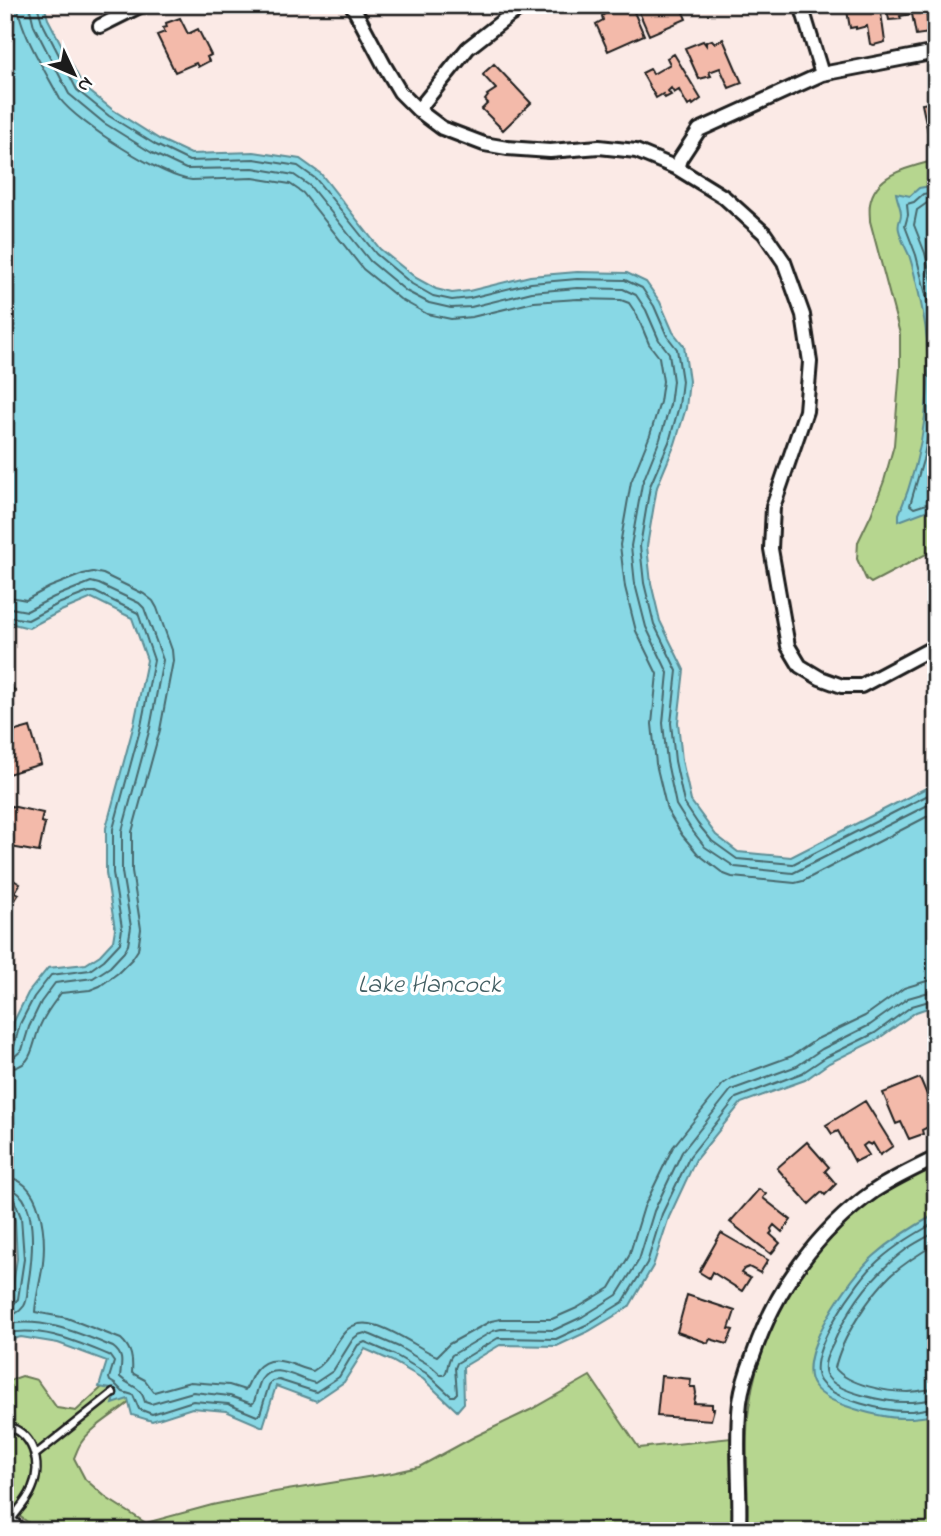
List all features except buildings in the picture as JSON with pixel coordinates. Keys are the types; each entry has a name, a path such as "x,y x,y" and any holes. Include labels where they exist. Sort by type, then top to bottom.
{"street":[{"path":"100,26 142,5"},
{"path":"352,5 400,92 442,128 484,144 508,148 550,151 599,147 636,151 677,168 724,197 764,233 784,262 803,315 810,362 806,411 773,507 771,549 788,646 800,666 820,678 842,686 861,686 936,646"},
{"path":"418,110 468,48 526,5"},
{"path":"801,5 822,74"},
{"path":"677,168 699,130 822,74 936,52"},
{"path":"739,1531 737,1434 741,1399 746,1375 768,1315 798,1267 825,1232 875,1191 936,1158"},
{"path":"7,1519 21,1531"}],"lane":[{"path":"35,1455 113,1393"},
{"path":"5,1426 23,1433 31,1441 36,1472 32,1492 7,1519"}],"green space":[{"path":"936,160 936,549 871,583 866,579 857,559 858,542 884,481 894,445 900,334 870,221 870,204 873,193 886,178"},
{"path":"936,1167 936,1526 932,1531 747,1531 749,1408 757,1369 770,1331 788,1295 810,1262 836,1233 866,1206 900,1184"},
{"path":"22,1376 37,1380 57,1408 76,1411 112,1378 137,1396 86,1437 74,1458 85,1479 108,1499 146,1523 275,1492 419,1467 590,1376 639,1448 731,1438 732,1531 43,1531 37,1524 29,1523 5,1506 5,1382"}],"water":[{"name":"Lake Hancock","path":"5,5 44,5 48,19 83,86 113,110 159,139 191,154 254,152 300,159 321,174 380,249 416,278 436,289 452,293 469,291 530,276 577,272 627,273 646,282 660,302 673,332 684,346 689,381 686,408 657,487 647,546 651,583 660,621 684,670 678,722 682,760 691,801 716,835 738,852 791,857 936,783 936,1005 916,1012 878,1039 829,1063 805,1080 741,1103 696,1159 669,1217 653,1266 629,1307 557,1346 500,1345 463,1367 464,1403 457,1411 423,1379 365,1349 344,1382 316,1401 276,1386 263,1427 226,1411 192,1408 152,1421 132,1415 128,1399 113,1404 116,1394 111,1389 99,1387 107,1361 58,1343 21,1337 5,1341 5,1304 11,1296 17,1259 15,1220 5,1199 5,1054 14,1021 28,993 48,968 86,964 100,955 113,941 115,929 106,873 106,828 134,724 147,660 132,618 92,598 29,628 5,622"},
{"path":"936,185 936,507 899,521 921,441 928,388 928,363 923,313 909,255 899,230 901,212 896,193 910,196 919,188"},
{"path":"936,1214 936,1415 912,1418 885,1416 854,1409 829,1398 814,1386 810,1373 811,1356 839,1298 874,1256 904,1233"}]}
